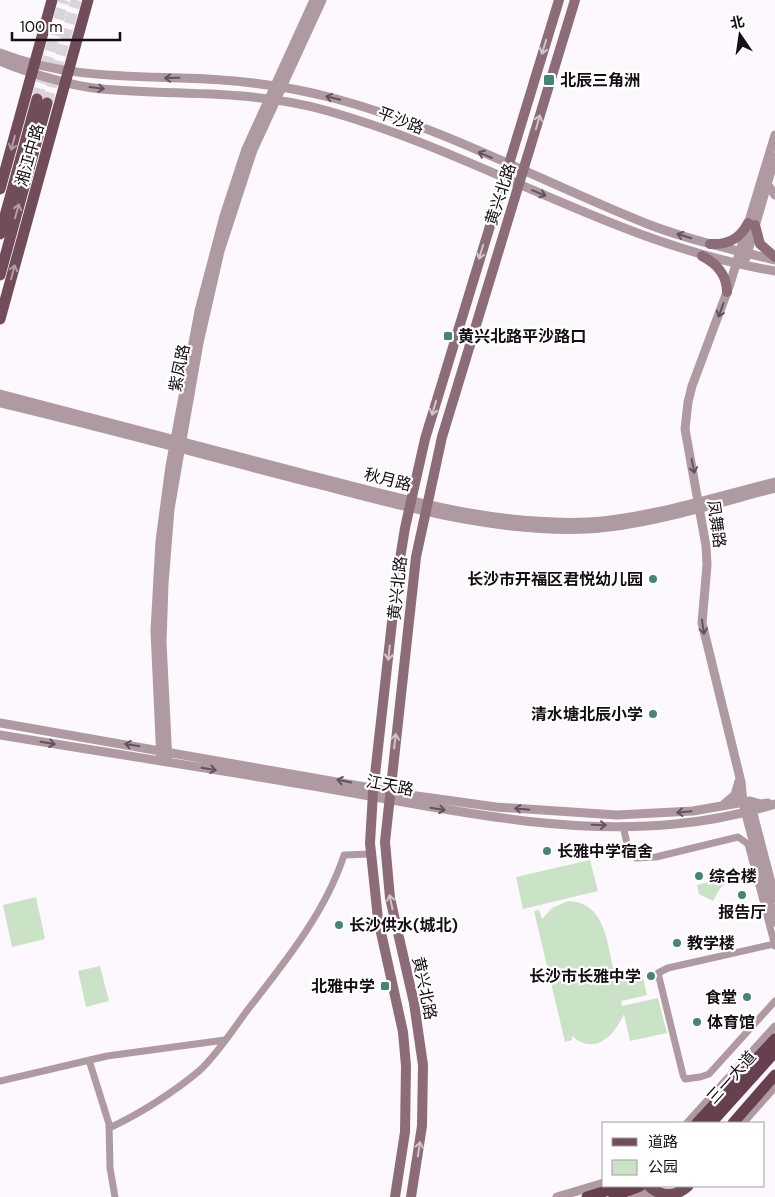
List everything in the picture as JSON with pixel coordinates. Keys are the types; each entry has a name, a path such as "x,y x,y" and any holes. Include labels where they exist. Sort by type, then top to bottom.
{"highway":[{"path":"698,1122 775,1038"},
{"name":"三一大道","path":"712,1122 775,1052"},
{"name":"三一大道","path":"722,1122 775,1063"},
{"path":"734,1122 775,1075"},
{"path":"587,1197 619,1187"},
{"path":"612,1197 637,1187"}],"main road":[{"name":"湘江中路","path":"0,189 52,0"},
{"name":"湘江中路","path":"0,319 88,0"},
{"name":"黄兴北路","path":"395,1197 405,1132 406,1066 403,1032 378,919 371,854 373,792 397,577 410,504 440,383 509,165 558,0"},
{"name":"黄兴北路","path":"411,1197 422,1126 423,1065 418,1025 387,879 385,842 412,580 425,508 455,390 575,0"},
{"name":"湘江中路","path":"0,234 42,101 0,275"},
{"path":"710,244 721,244 733,240 752,224 760,244 775,258"},
{"path":"702,256 719,270 726,281 727,292"},
{"path":"650,1187 662,1195 674,1195 686,1187"}],"street":[{"name":"紫凤路","path":"164,762 162,632 170,509 177,444 220,250 272,99 314,0"},
{"name":"紫凤路","path":"277,86 322,0"},
{"name":"平沙路","path":"0,52 34,68"},
{"name":"平沙路","path":"0,61 67,76 102,89 272,99 326,110 362,121 658,242 702,256 775,271"},
{"name":"平沙路","path":"67,76 277,86 332,98 388,114 650,224 710,244 775,258"},
{"name":"凤舞路","path":"775,135 740,265 727,292 692,386 685,417 700,504 707,565 702,623 748,807 752,837 775,922"},
{"name":"凤舞路","path":"752,224 775,157"},
{"path":"767,184 775,195"},
{"name":"秋月路","path":"0,394 177,444 425,508 504,525 587,529 624,524 775,482"},
{"name":"秋月路","path":"0,403 177,444"},
{"name":"秋月路","path":"700,504 775,488"},
{"name":"江天路","path":"0,723 164,751 506,818 623,826 674,825 719,818 748,807 772,804"},
{"name":"江天路","path":"0,735 164,762 373,792"},
{"path":"715,808 726,804 735,795 739,784 738,771"},
{"name":"江天路","path":"389,795 583,814 655,814 748,807"},
{"path":"756,824 756,816 772,804"},
{"name":"凤舞路","path":"748,807 756,824 775,898"},
{"path":"719,818 740,821 752,837"},
{"path":"623,826 629,852 636,858 656,857 738,837 744,840 748,844 775,945 668,968 658,973 683,1076 685,1078 693,1078 709,1074 775,1001"},
{"path":"108,1128 145,1108 200,1071 304,935 340,868 344,855 371,854"},
{"path":"689,1122 775,1027"},
{"path":"0,1081 89,1060 142,1050 225,1040"},
{"path":"89,1060 108,1128 110,1168 115,1197"},
{"path":"743,1122 775,1086"},
{"path":"557,1197 602,1184"},
{"path":"633,1197 652,1193 662,1195"}],"green space":[{"path":"590,860 598,891 523,909 516,877"},
{"path":"731,877 732,880 721,887 713,901 699,894 697,885"},
{"path":"36,897 45,939 12,947 3,905"},
{"path":"568,901 581,903 591,909 598,917 607,939 615,975 641,969 647,995 621,1001 622,1006 658,998 667,1033 630,1041 624,1014 615,1030 603,1041 596,1044 588,1044 580,1042 572,1036 572,1040 565,1042 534,911 539,910 542,919 552,908"},
{"path":"100,966 109,1001 86,1007 78,971"}],"tunnel":[{"path":"37,99 64,0"},
{"path":"47,103 76,0"}],"place":[{"name":"北辰三角洲","path":"549,80"},
{"name":"黄兴北路平沙路口","path":"448,336"},
{"name":"长沙市开福区君悦幼儿园","path":"653,579"},
{"name":"清水塘北辰小学","path":"653,714"},
{"name":"长雅中学宿舍","path":"547,851"},
{"name":"综合楼","path":"699,876"},
{"name":"报告厅","path":"742,895"},
{"name":"长沙供水(城北)","path":"339,925"},
{"name":"教学楼","path":"677,943"},
{"name":"长沙市长雅中学","path":"651,976"},
{"name":"北雅中学","path":"385,986"},
{"name":"食堂","path":"747,997"},
{"name":"体育馆","path":"697,1022"}]}
